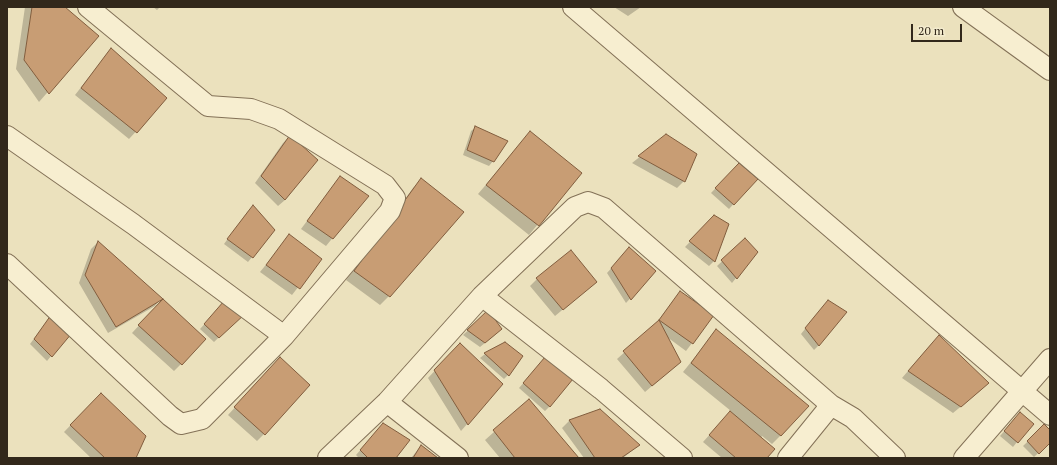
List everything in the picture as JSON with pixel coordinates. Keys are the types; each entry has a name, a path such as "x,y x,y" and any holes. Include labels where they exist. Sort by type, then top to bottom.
{"street":[{"path":"7,264 170,416 181,424 202,419 284,336 390,211 395,198 386,185 280,119 251,109 208,106 118,30 88,7"},
{"path":"573,7 1050,415"},
{"path":"963,7 1050,70"},
{"path":"7,136 133,224 284,336"},
{"path":"328,458 387,402 482,296 575,208 588,202 604,208 831,405 853,418 895,458"},
{"path":"482,296 601,389 682,458"},
{"path":"964,458 1050,359"},
{"path":"387,402 458,458"},
{"path":"788,458 831,405"}],"building":[{"path":"32,7 65,7 99,36 49,94 24,60"},
{"path":"111,48 167,98 137,133 81,88"},
{"path":"475,126 508,141 494,162 467,150"},
{"path":"530,131 582,173 539,226 486,185"},
{"path":"666,134 697,154 685,182 638,156"},
{"path":"290,135 318,160 285,200 261,176"},
{"path":"739,163 758,179 734,205 715,188"},
{"path":"340,176 369,196 333,239 307,221"},
{"path":"421,178 464,212 390,297 354,271"},
{"path":"253,205 275,230 253,258 227,239"},
{"path":"714,215 729,224 715,262 689,241"},
{"path":"289,234 322,259 300,289 266,265"},
{"path":"745,238 758,252 737,279 721,260"},
{"path":"98,241 163,299 116,327 85,275"},
{"path":"629,247 656,271 631,300 611,268"},
{"path":"571,250 597,282 563,310 536,278"},
{"path":"680,291 714,315 693,344 659,320"},
{"path":"163,299 206,339 182,365 138,325"},
{"path":"828,300 847,312 819,346 805,328"},
{"path":"224,301 245,314 219,338 204,324"},
{"path":"488,310 502,329 485,343 467,330"},
{"path":"51,315 72,333 52,357 34,339"},
{"path":"659,320 681,362 652,386 623,351"},
{"path":"716,329 809,406 781,436 691,363"},
{"path":"939,335 989,383 961,407 908,371"},
{"path":"505,342 523,356 509,376 484,353"},
{"path":"460,343 503,384 468,425 434,370"},
{"path":"280,357 310,385 265,435 234,407"},
{"path":"545,357 573,379 550,407 523,383"},
{"path":"101,393 146,436 136,458 105,458 70,425"},
{"path":"529,399 579,458 515,458 493,430"},
{"path":"600,409 640,445 621,458 595,458 569,420"},
{"path":"730,411 775,449 767,458 736,458 709,435"},
{"path":"1020,412 1034,424 1018,443 1004,431"},
{"path":"383,423 410,440 396,458 368,458 360,450"},
{"path":"1044,424 1050,430 1050,443 1039,454 1027,441"},
{"path":"421,445 438,458 413,458"}]}
